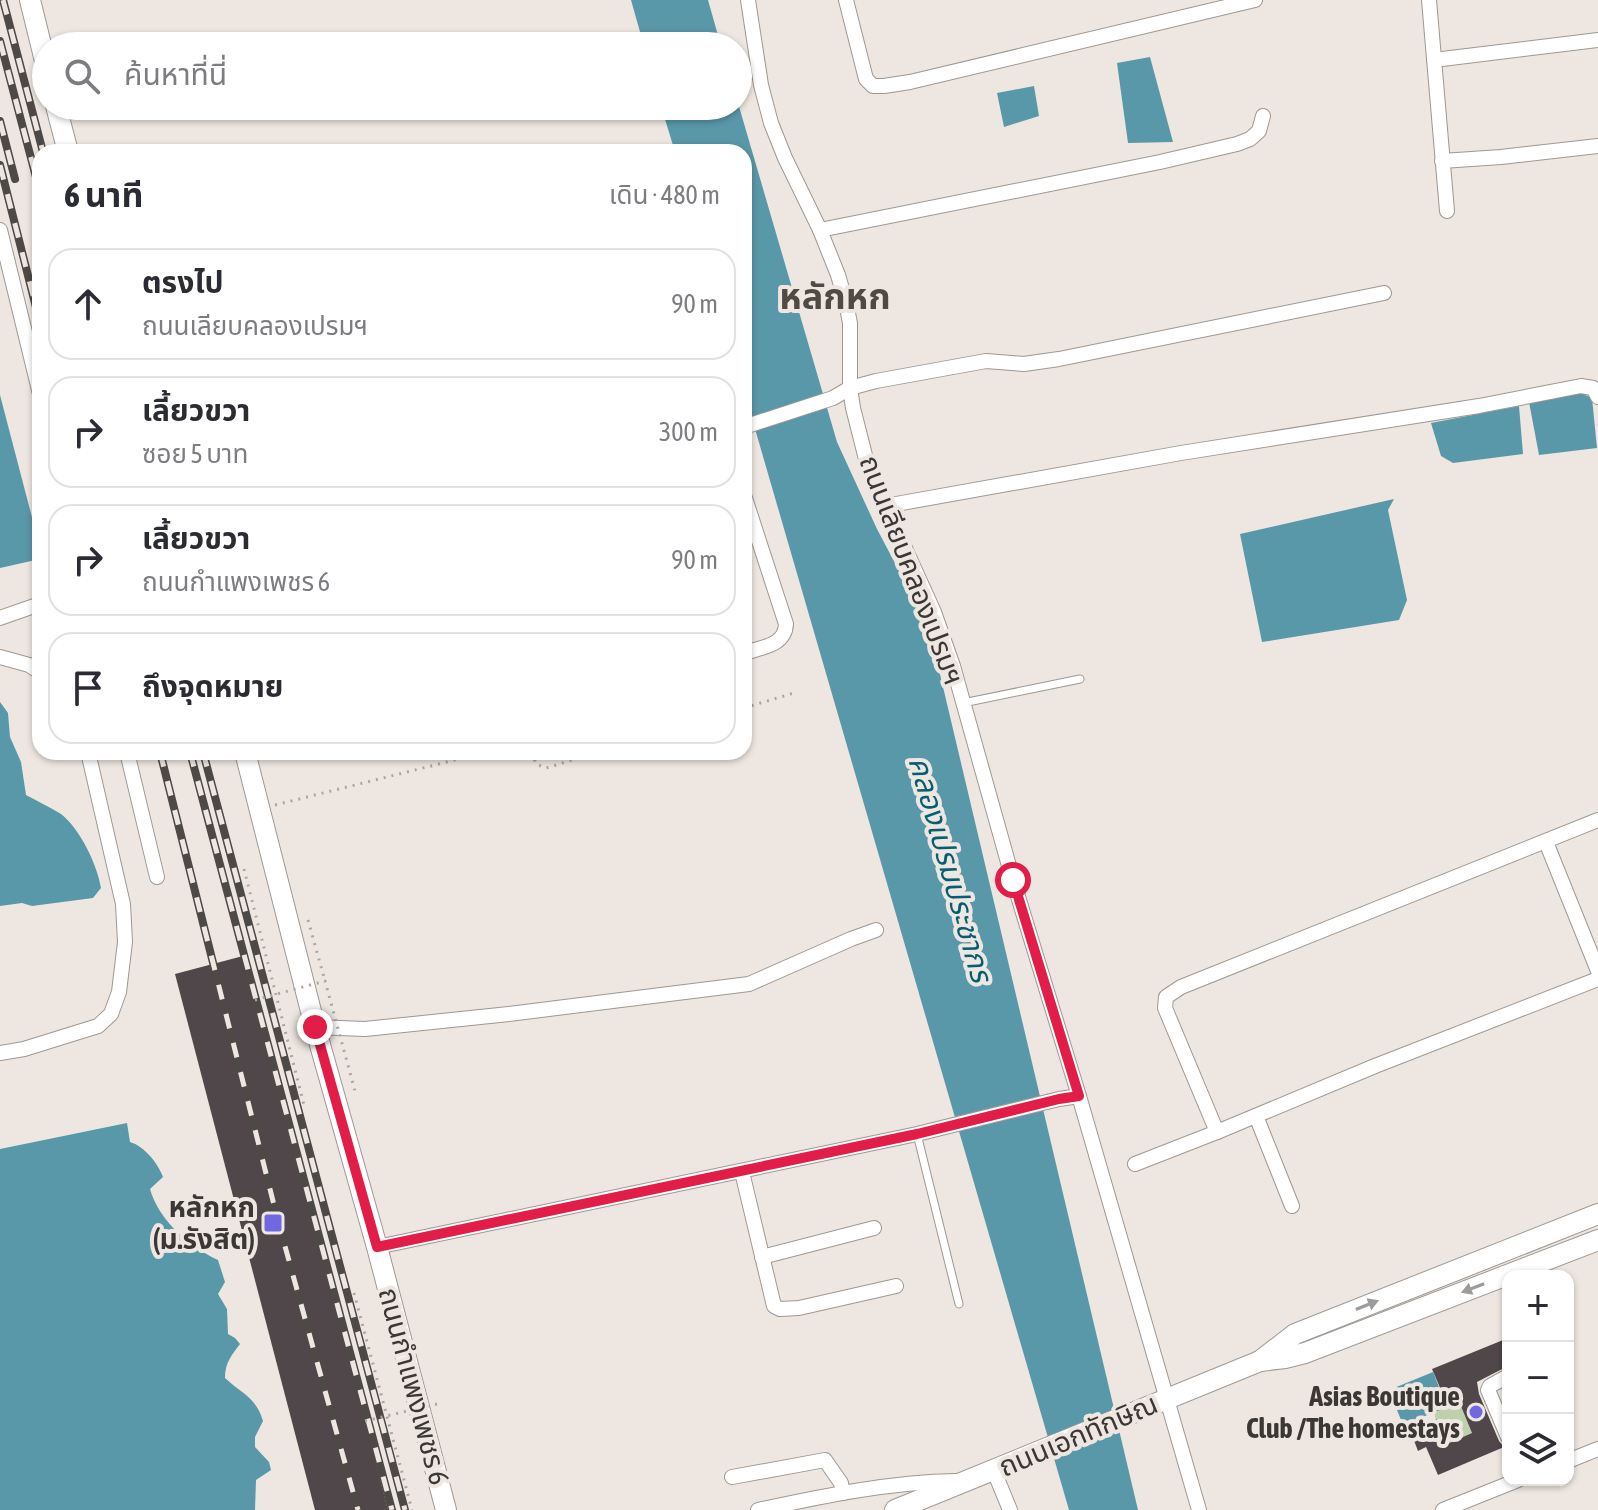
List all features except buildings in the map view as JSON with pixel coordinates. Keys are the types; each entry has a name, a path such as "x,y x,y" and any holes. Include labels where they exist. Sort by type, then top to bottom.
{"street":[{"path":"30,0 38,32"},
{"name":"ถนนเลียบคลองเปรมฯ","path":"748,0 761,85 771,123 838,275 850,323 853,408 868,467 934,612 953,666 1199,1510"},
{"path":"846,0 866,79 873,86 884,86 1255,0"},
{"path":"1429,0 1447,211"},
{"path":"1434,60 1598,40"},
{"path":"820,230 1237,144 1259,131 1263,116"},
{"path":"60,120 66,144"},
{"path":"1442,161 1598,146"},
{"path":"0,230 32,361"},
{"path":"752,424 876,381 986,361 1024,364 1059,359 1384,293"},
{"path":"885,506 1581,386 1593,388 1598,397"},
{"path":"752,545 786,624 786,634 778,643 752,651"},
{"path":"0,618 32,607"},
{"path":"0,657 32,667"},
{"path":"0,1053 24,1049 98,1026 111,1014 119,992 125,942 123,904 90,760"},
{"path":"129,760 157,877"},
{"name":"ถนนกำแพงเพชร 6","path":"247,760 315,1027 446,1510"},
{"path":"1217,1132 1165,1008 1166,997 1181,987 1598,820"},
{"path":"1546,842 1598,971"},
{"path":"315,1027 365,1029 749,984 876,930"},
{"path":"1135,1164 1598,979"},
{"path":"377,1247 742,1172 1079,1096"},
{"path":"1256,1116 1292,1206"},
{"path":"742,1172 774,1306 780,1309 799,1308 896,1286"},
{"name":"ถนนเอกทักษิณ","path":"1260,1361 1295,1334 1598,1214"},
{"path":"762,1257 874,1228"},
{"name":"ถนนเอกทักษิณ","path":"895,1510 1260,1361 1305,1353 1598,1240"},
{"path":"1502,1378 1488,1390 1502,1423"},
{"path":"1574,1459 1598,1449"},
{"path":"732,1477 825,1460 841,1483 843,1493"},
{"path":"994,1471 1010,1510"},
{"path":"758,1510 915,1483 969,1481"},
{"path":"1443,1510 1503,1486"}],"lane":[{"path":"963,703 1080,679"},
{"path":"917,1134 959,1304"}],"path":[{"path":"752,706 797,692"},
{"path":"260,809 455,760"},
{"path":"535,760 536,764 546,768 572,760"},
{"path":"244,869 304,1105"},
{"path":"255,1000 325,981 355,1091"},
{"path":"354,1293 412,1510"},
{"path":"365,1421 437,1404"}],"green space":[{"path":"1458,1399 1472,1433 1447,1444 1433,1412"}],"water":[{"path":"631,0 708,0 717,32 640,32"},
{"path":"1150,57 1173,142 1128,143 1117,63"},
{"path":"1034,86 1039,116 1004,127 997,93"},
{"path":"665,120 743,120 750,144 673,144"},
{"name":"คลองเปรมประชากร","path":"752,151 837,442 877,529 916,603 939,670 1138,1510 1069,1510 752,419"},
{"path":"1579,392 1592,398 1597,448 1539,455 1529,402"},
{"path":"0,395 32,517 32,561 0,568"},
{"path":"1519,406 1523,454 1453,463 1441,456 1431,423"},
{"path":"1394,499 1388,510 1407,600 1399,620 1262,642 1240,534"},
{"path":"0,702 8,713 10,737 21,762 26,795 61,814 81,838 92,858 101,888 93,898 32,906 22,903 0,906"},
{"path":"127,1123 130,1142 150,1156 163,1177 150,1189 160,1212 177,1232 218,1260 225,1282 218,1294 227,1309 228,1334 240,1344 227,1364 225,1378 252,1401 260,1413 263,1421 255,1437 255,1447 269,1462 271,1470 256,1480 255,1510 0,1510 0,1149"},
{"path":"1433,1372 1447,1407 1403,1425 1389,1390"}],"railway":[{"path":"3,0 32,110"},
{"path":"0,41 32,162"},
{"path":"35,120 41,144"},
{"path":"0,121 15,179"},
{"path":"0,165 32,291"},
{"path":"162,760 278,1221 358,1510"},
{"path":"192,760 392,1510"},
{"path":"205,760 405,1510"}],"place":[{"name":"หลักหก (ม.รังสิต)","path":"273,1223"},
{"name":"Asias Boutique Club /The homestays","path":"1476,1412"}],"district":[{"name":"หลักหก","path":"835,296"}],"route":[{"path":"315,1027 377,1247 742,1172 1079,1096 1013,880"}]}
